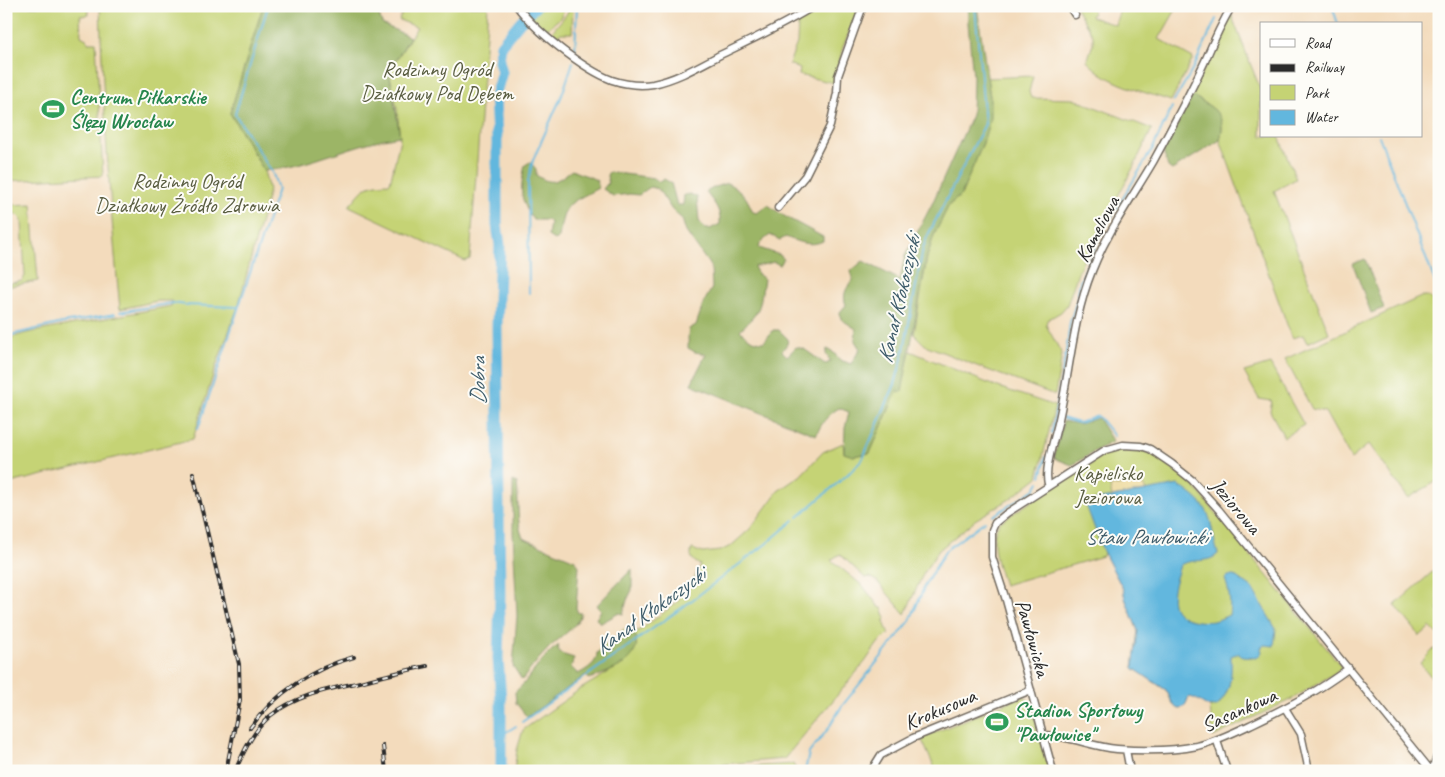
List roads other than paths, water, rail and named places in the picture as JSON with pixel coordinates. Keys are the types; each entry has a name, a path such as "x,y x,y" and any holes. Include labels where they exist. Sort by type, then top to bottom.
{"street":[{"path":"518,9 534,26 564,50 612,80 627,83 653,84 684,74 814,6"},
{"path":"778,208 805,176 830,126 837,93 838,76 864,6"},
{"path":"1069,6 1076,15"},
{"name":"Kameliowa","path":"1049,486 1046,479 1049,461 1079,317 1092,272 1101,249 1153,162 1182,108 1216,34 1232,6"},
{"name":"Jeziorowa","path":"996,572 991,542 992,530 995,524 1007,514 1105,450 1123,445 1141,446 1150,449 1196,484 1432,770"},
{"name":"Pawłowicka","path":"996,572 1006,600 1053,771"},
{"name":"Sasankowa","path":"1043,735 1056,735 1087,744 1126,750 1196,746 1216,740 1285,708 1321,688 1349,668"},
{"name":"Krokusowa","path":"871,771 881,755 906,741 1031,690"},
{"path":"1285,708 1301,734 1309,771"},
{"path":"1216,740 1227,771"},
{"path":"1126,750 1130,771"},
{"path":"1432,770 1439,751"}],"water":[{"name":"Staw Pawłowicki","path":"1178,485 1199,501 1208,514 1218,554 1210,559 1180,565 1172,594 1175,609 1184,617 1196,621 1214,621 1229,615 1228,588 1225,579 1228,576 1235,576 1252,588 1276,629 1274,646 1264,645 1261,648 1262,652 1257,658 1243,657 1239,653 1231,656 1230,683 1222,701 1217,707 1205,705 1189,697 1185,705 1178,709 1173,704 1166,690 1133,668 1138,631 1123,589 1103,551 1085,502"}],"waterway":[{"path":"198,429 278,189 273,174 235,114 268,6"},
{"name":"Dobra","path":"501,771 501,700 498,658 500,596 497,326 500,245 497,225 495,96 502,72 499,61 501,45 536,6"},
{"path":"575,52 577,6"},
{"name":"Kanał Kłokoczycki","path":"798,517 862,460 895,384 903,355 923,248 985,124 975,6"},
{"path":"1221,10 1224,6"},
{"path":"1332,6 1337,22"},
{"path":"1174,101 1193,69 1216,19"},
{"path":"529,293 528,181 533,160 562,95 573,62"},
{"path":"1052,433 1070,322 1080,282 1099,238 1153,148 1172,107"},
{"path":"1380,138 1439,292"},
{"path":"120,312 173,303 238,307"},
{"path":"6,336 115,314"},
{"path":"1062,418 1079,423 1098,416 1114,436"},
{"path":"1041,476 1046,457"},
{"path":"993,516 1035,489 1039,482"},
{"name":"Kanał Kłokoczycki","path":"522,722 683,607 766,544 794,520"},
{"path":"805,771 809,753 828,729 842,706 910,621 925,585 946,550 985,521"},
{"name":"Kanał Kłokoczycki","path":"500,736 516,726"}],"railway":[{"path":"193,473 239,664 240,700 226,771"},
{"path":"250,728 283,693 309,675 354,657"},
{"path":"235,771 259,728 270,716 290,703 322,691 427,666"},
{"path":"383,746 386,771"}],"place":[{"name":"Centrum Piłkarskie Ślęzy Wrocław","path":"53,109"},
{"name":"Stadion Sportowy \"Pawłowice\"","path":"997,722"}],"park label":[{"name":"Rodzinny Ogród Działkowy Pod Dębem","path":"437,81"},
{"name":"Rodzinny Ogród Działkowy Źródło Zdrowia","path":"187,193"},
{"name":"Kąpielisko Jeziorowa","path":"1108,485"}]}
